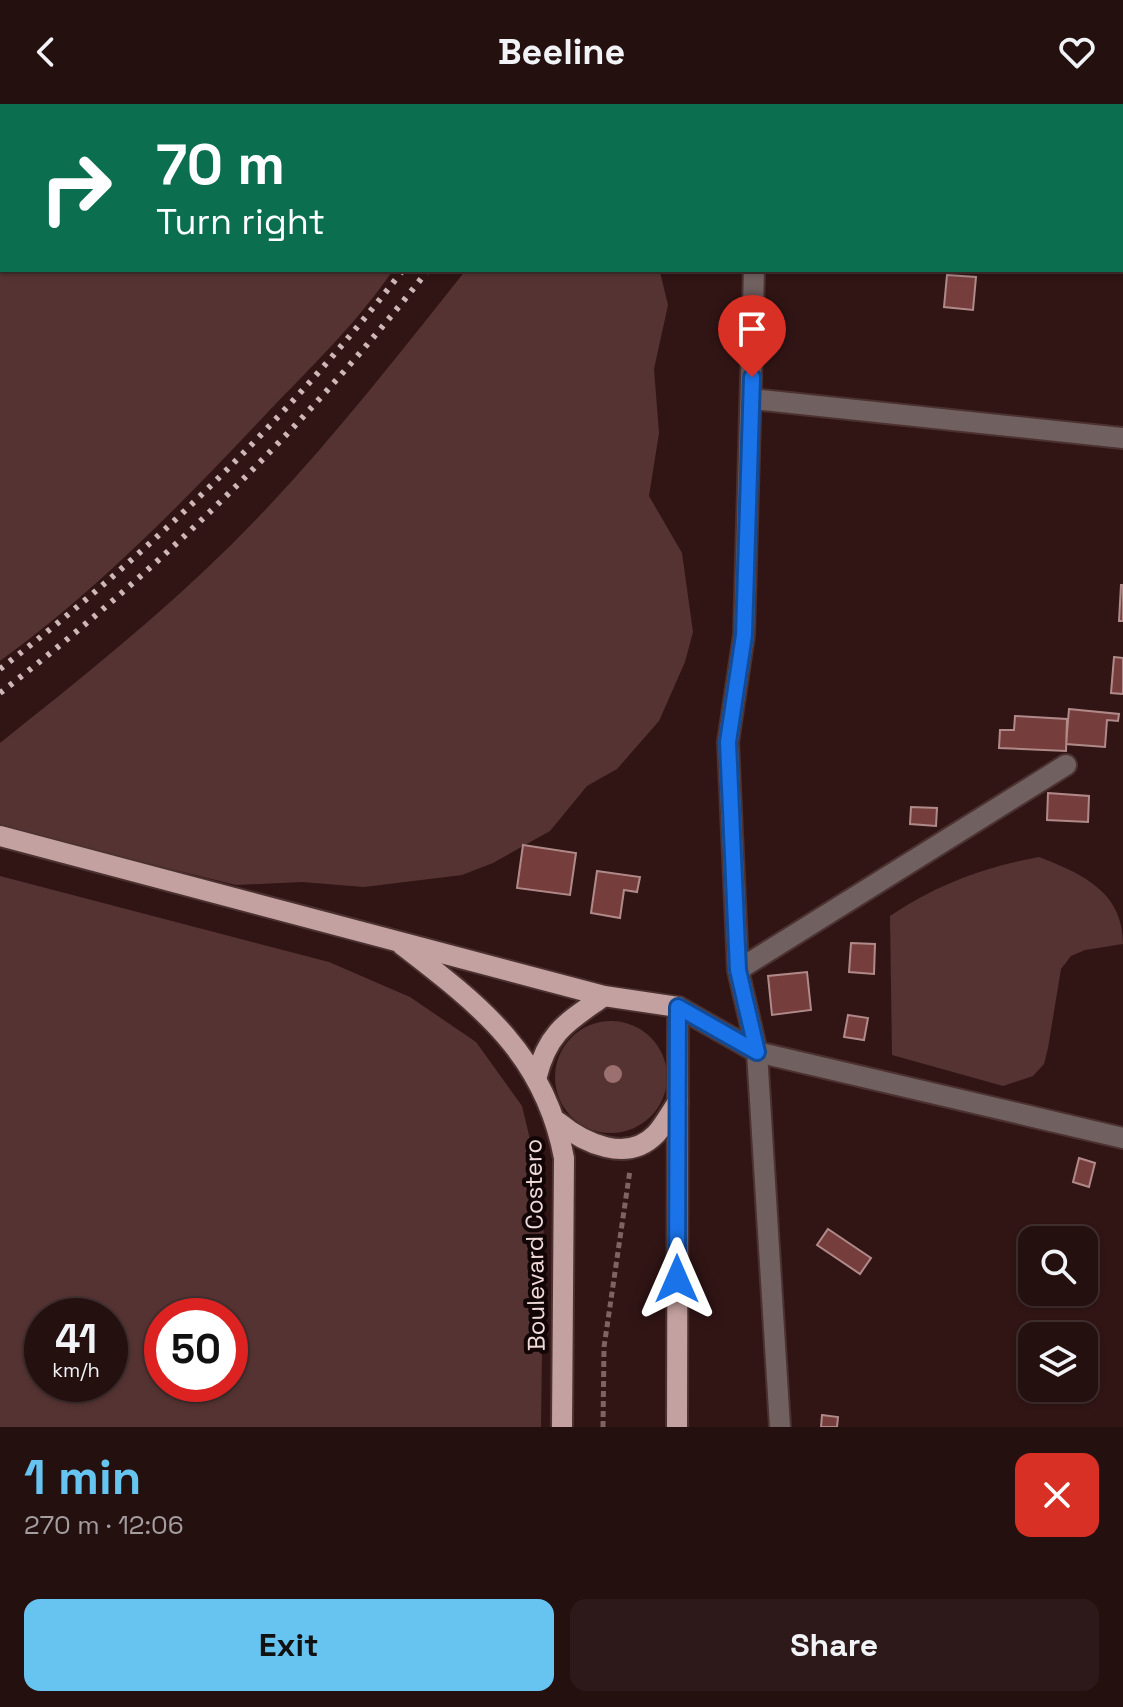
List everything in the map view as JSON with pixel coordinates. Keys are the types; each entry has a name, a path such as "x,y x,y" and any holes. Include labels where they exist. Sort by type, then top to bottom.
{"main road":[{"path":"0,836 604,996 678,1007 677,1427"},
{"name":"Boulevard Costero","path":"392,938 481,1007 537,1076 558,1122 564,1158 562,1427"},
{"path":"537,1076 548,1043 558,1029 604,996"},
{"path":"558,1122 587,1142 609,1148 628,1148 644,1143 656,1133 678,1102"}],"street":[{"path":"754,272 744,635 728,742 738,970 757,1052 780,1427"},
{"path":"752,399 1123,438"},
{"path":"738,970 1066,765"},
{"path":"678,1007 757,1052 1123,1138"}],"path":[{"path":"603,1427 604,1347 630,1181 628,1148"}],"shaded area":[{"path":"0,272 392,272 334,344 172,511 72,604 0,661"},
{"path":"464,272 660,272 668,305 654,369 659,433 649,496 682,553 693,632 685,662 659,721 617,769 587,786 550,831 493,863 462,875 364,887 302,882 236,885 0,827 0,743 89,672 230,546 323,446"},
{"path":"1039,857 1071,870 1098,887 1116,911 1123,944 1085,950 1071,956 1061,969 1044,1064 1033,1076 1003,1086 892,1055 890,916 925,895 961,879"},
{"path":"0,876 329,962 410,997 476,1042 522,1106 544,1198 541,1427 0,1427"},
{"path":"611,1021 633,1025 651,1037 663,1055 667,1077 663,1099 651,1117 633,1129 611,1133 589,1129 571,1117 559,1099 555,1077 559,1055 571,1037 589,1025"}],"building":[{"path":"947,275 976,277 973,310 944,307"},
{"path":"1121,585 1123,621 1119,621"},
{"path":"1114,657 1123,658 1123,694 1111,693"},
{"path":"1069,709 1119,714 1118,721 1107,720 1105,747 1066,744"},
{"path":"1015,716 1067,719 1066,751 999,748 1000,730 1014,730"},
{"path":"1048,793 1089,796 1088,822 1047,820"},
{"path":"911,807 937,808 936,826 910,824"},
{"path":"523,845 576,853 570,895 517,888"},
{"path":"597,871 640,877 637,892 624,890 620,918 591,913"},
{"path":"851,943 875,944 874,974 849,972"},
{"path":"807,972 811,1010 772,1015 768,976"},
{"path":"848,1015 868,1018 864,1040 844,1037"},
{"path":"1079,1158 1095,1163 1089,1187 1073,1182"},
{"path":"828,1229 871,1258 860,1274 817,1245"},
{"path":"822,1415 838,1417 837,1427 821,1427"}],"railway":[{"path":"0,669 110,579 214,482 312,379 401,272"},
{"path":"0,693 117,597 227,495 331,386 426,272"}],"route":[{"path":"677,1279 678,1007 757,1052 738,970 728,742 744,635 752,377"}]}
